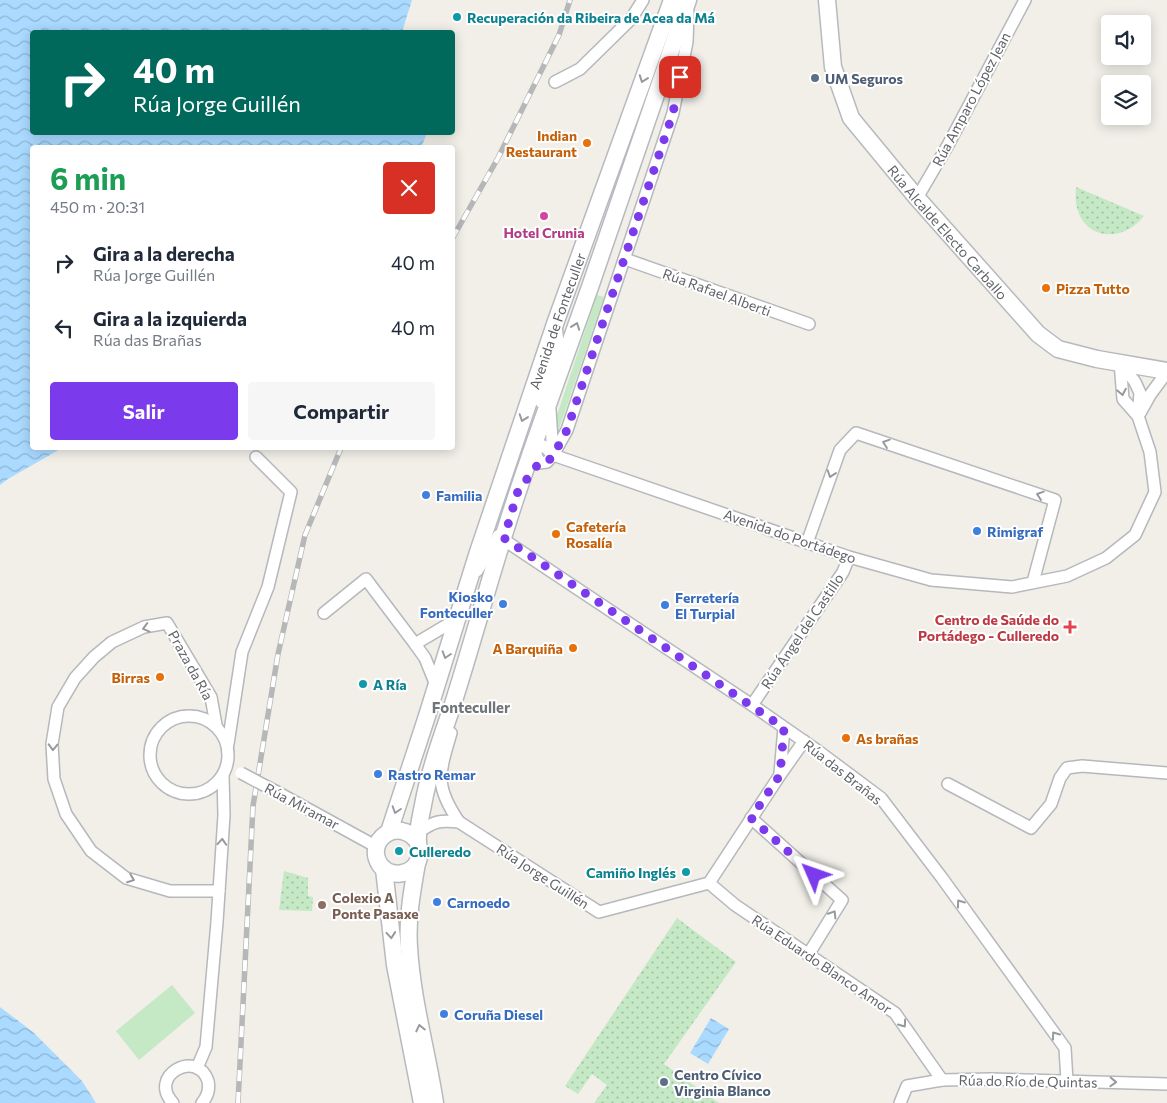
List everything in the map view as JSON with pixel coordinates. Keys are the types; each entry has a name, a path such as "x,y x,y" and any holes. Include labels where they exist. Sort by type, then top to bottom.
{"main road":[{"name":"Avenida de Fonteculler","path":"389,832 477,555 556,321 672,0"},
{"name":"Avenida de Fonteculler","path":"418,837 423,803 436,752 461,677 501,537 688,0"},
{"name":"Rúa Alcalde Electo Carballo","path":"827,0 833,67 851,118 917,198 1038,334 1058,349 1097,359 1167,371"},
{"path":"591,223 618,171 641,117 654,100"},
{"path":"422,1103 424,1078 409,947 410,908 420,853 418,837 405,831 396,830 389,832 381,838 377,847 377,859 384,869 395,966 424,1078 435,1103"},
{"path":"384,869 402,874 411,870 417,863"}],"street":[{"path":"555,82 580,69 631,19 643,0"},
{"path":"556,321 558,342 532,450 547,462 553,456 567,430 673,113 687,42 688,0"},
{"name":"Rúa Amparo López Jean","path":"917,198 948,145 1025,0"},
{"path":"654,100 673,113"},
{"name":"Rúa Rafael Alberti","path":"625,259 809,324"},
{"name":"Avenida do Portádego","path":"1120,362 1135,382 1140,393 1138,416"},
{"name":"Avenida do Portádego","path":"532,450 544,446 553,456 849,557 931,580 1012,587 1066,576 1106,558 1135,535 1155,492 1150,452 1138,416 1123,399 1120,362"},
{"path":"1138,416 1167,371"},
{"path":"550,398 553,456"},
{"path":"807,543 840,450 856,433 1055,500 1033,582"},
{"name":"Avenida de Fonteculler","path":"467,587 501,537 532,450"},
{"path":"197,1068 206,1047 219,891 225,771 242,652 268,587 291,492 256,457"},
{"name":"Rúa das Brañas","path":"501,537 752,704 881,798 942,878 1065,1048 1067,1080"},
{"name":"Rúa Ángel del Castillo","path":"752,704 843,572 849,557"},
{"path":"324,613 366,579 416,644 425,658 436,686"},
{"path":"416,644 458,619"},
{"name":"Praza da Ría","path":"216,725 211,697 167,624 144,627 112,642 94,657 75,678 58,707 52,744 54,779 66,814 91,851 126,878 170,891 219,891"},
{"name":"Rúa Jorge Guillén","path":"461,677 455,720 441,772 440,788 446,803 459,822 599,912 709,883"},
{"name":"Praza da Ría","path":"225,771 215,785 204,792 180,793 168,788 158,779 152,768 150,756 155,735 172,719 185,716 196,716 210,721 216,725 228,744"},
{"path":"780,775 784,728"},
{"path":"709,883 804,742"},
{"path":"948,784 1031,828 1051,804 1060,778 1067,768 1082,766 1167,773"},
{"name":"Rúa Miramar","path":"225,771 241,773 377,847"},
{"path":"751,818 842,900 808,955"},
{"path":"418,837 430,824 442,820 459,822"},
{"name":"Rúa Eduardo Blanco Amor","path":"709,883 735,905 896,1013 942,1080"},
{"path":"173,1103 166,1092 166,1085 172,1073 184,1066 197,1068 203,1072 209,1085 208,1092 202,1103"},
{"name":"Rúa do Río de Quintas","path":"900,1103 907,1086 942,1080 1067,1080 1167,1084"}],"green space":[{"path":"1076,187 1144,216 1125,231 1104,234 1094,231 1086,225 1080,215 1076,201"},
{"path":"597,295 604,297 558,432 557,415"},
{"path":"284,871 308,878 308,896 313,897 312,911 279,910"},
{"path":"677,918 736,962 664,1064 719,1103 594,1103 607,1085 592,1074 578,1094 565,1086"},
{"path":"172,985 195,1013 139,1060 116,1031"}],"water":[{"path":"0,0 412,0 403,30 30,30 30,135 426,135 422,145 30,145 30,450 59,450 0,485"},
{"path":"0,1007 33,1032 82,1081 96,1103 0,1103"},
{"path":"711,1018 729,1029 708,1064 690,1053"}],"railway":[{"path":"455,234 498,158 559,35 570,0"},
{"path":"238,1103 253,806 278,654 305,535 340,450"}],"place":[{"name":"Recuperación da Ribeira de Acea da Má","path":"457,17"},
{"name":"UM Seguros","path":"815,78"},
{"name":"Indian Restaurant","path":"587,143"},
{"name":"Hotel Crunia","path":"544,216"},
{"name":"Pizza Tutto","path":"1046,288"},
{"name":"Familia","path":"426,495"},
{"name":"Rimigraf","path":"977,531"},
{"name":"Cafetería Rosalía","path":"556,534"},
{"name":"Kiosko Fonteculler","path":"503,604"},
{"name":"Ferretería El Turpial","path":"665,605"},
{"name":"Centro de Saúde do Portádego - Culleredo","path":"1070,627"},
{"name":"A Barquiña","path":"573,648"},
{"name":"Birras","path":"160,677"},
{"name":"A Ría","path":"363,684"},
{"name":"As brañas","path":"846,738"},
{"name":"Rastro Remar","path":"378,774"},
{"name":"Culleredo","path":"399,851"},
{"name":"Camiño Inglés","path":"686,872"},
{"name":"Carnoedo","path":"437,902"},
{"name":"Colexio A Ponte Pasaxe","path":"322,905"},
{"name":"Coruña Diesel","path":"444,1014"},
{"name":"Centro Cívico Virginia Blanco","path":"664,1082"}],"district":[{"name":"Fonteculler","path":"471,707"}],"route":[{"path":"680,77 673,113 567,430 553,456 547,462 539,463 518,491 504,538 550,571 752,704 784,728 780,775 751,818 814,875"}]}
